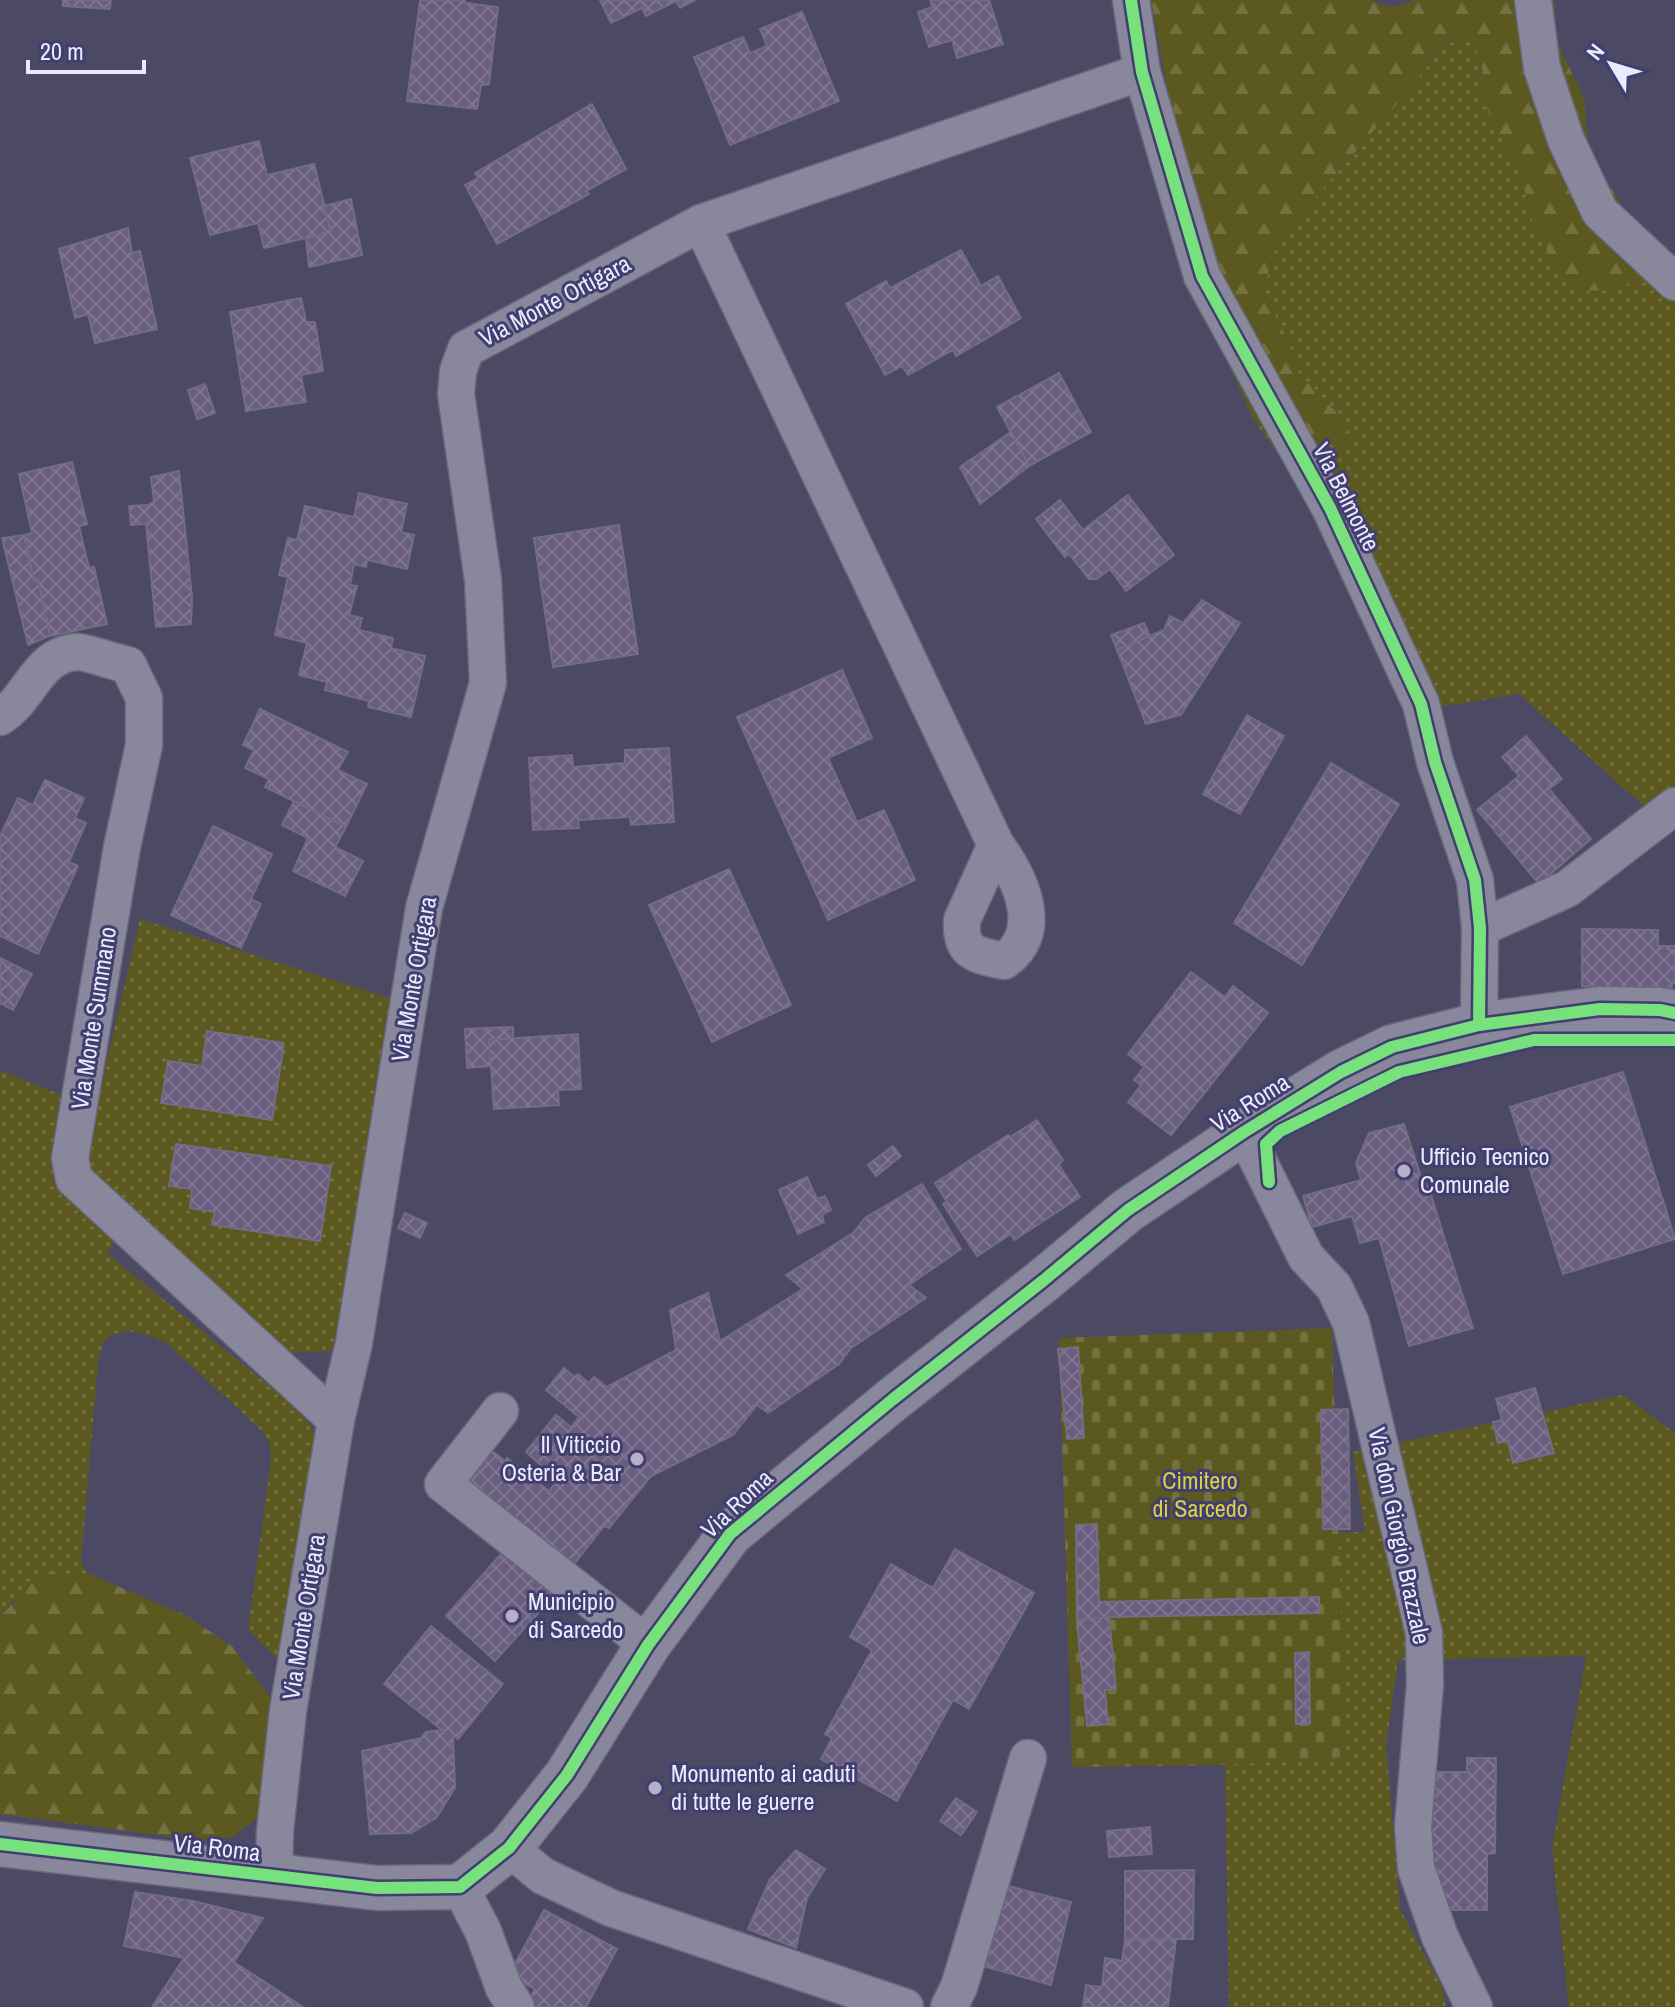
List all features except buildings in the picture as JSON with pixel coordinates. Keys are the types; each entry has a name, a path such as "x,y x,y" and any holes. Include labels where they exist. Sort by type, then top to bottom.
{"street":[{"name":"Via Belmonte","path":"1131,0 1142,72 1202,276 1330,508 1421,704 1435,762 1475,880 1480,928 1479,1025"},
{"path":"1533,0 1542,68 1566,140 1600,212 1675,282"},
{"name":"Via Monte Ortigara","path":"274,1878 275,1831 288,1711 336,1420 354,1343 424,908 488,683 483,580 456,394 458,371 466,349 701,223 1142,72"},
{"path":"701,223 996,845"},
{"name":"Via Monte Summano","path":"0,717 15,708 48,662 81,652 128,665 144,698 144,745 122,847 70,1158 74,1179 336,1420"},
{"path":"1480,928 1567,889 1675,806"},
{"name":"Via Roma","path":"0,1844 377,1888 460,1887 509,1848 567,1775 648,1645 730,1534 1128,1210 1341,1072 1392,1047 1479,1025 1600,1009 1675,1013"},
{"name":"Via don Giorgio Brazzale","path":"1244,1132 1306,1257 1334,1287 1351,1323 1424,1633 1425,1684 1413,1826 1416,1868 1440,1937 1474,2007"},
{"path":"500,1411 443,1484 648,1645"},
{"path":"950,2007 959,1987 1028,1758"},
{"path":"509,1848 543,1876 611,1908 905,2007"},
{"path":"460,1887 483,1931 504,1988 516,2007"}],"green space":[{"path":"1151,0 1370,0 1392,7 1416,0 1554,0 1555,37 1584,99 1589,153 1639,232 1664,249 1636,278 1620,287 1580,290 1555,264 1533,223 1521,175 1483,101 1482,59 1466,38 1443,45 1411,88 1281,237 1271,260 1264,293 1287,339 1299,374 1346,422 1350,436 1341,451 1253,419 1210,321"},
{"path":"1466,37 1482,59 1483,101 1521,175 1533,223 1664,249 1675,255 1675,785 1647,809 1519,694 1432,708 1376,593 1253,419 1341,450 1350,436 1346,422 1299,374 1287,339 1264,293 1271,259 1281,237 1411,88 1443,46"},
{"path":"140,919 409,1004 352,1348 274,1353 131,1218 107,1253 296,1408 312,1427 319,1448 281,1662 248,1630 271,1459 270,1444 261,1430 170,1346 138,1332 112,1335 99,1355 81,1561 87,1573 60,1575 12,1602 0,1617 0,1070 96,1109"},
{"name":"Cimitero di Sarcedo","path":"1332,1328 1345,1757 1225,1765 1072,1767 1059,1338"},
{"path":"1623,1395 1675,1433 1675,2007 1569,2007 1552,1848 1586,1656 1398,1660 1386,1746 1400,1909 1442,1987 1446,2007 1229,2007 1225,1765 1345,1757 1338,1534 1365,1531 1353,1452"},
{"path":"52,1571 60,1575 87,1573 187,1616 232,1646 276,1705 265,1806 255,1820 232,1837 195,1840 0,1814 0,1617 35,1580"}],"cycle path":[{"path":"1131,0 1142,72 1202,276 1330,508 1421,704 1435,762 1475,880 1480,928 1479,1025"},
{"path":"0,1844 377,1888 460,1887 509,1848 567,1775 648,1645 730,1534 1128,1210 1341,1072 1392,1047 1479,1025 1600,1009 1675,1013"},
{"path":"1269,1182 1266,1144 1280,1131 1399,1072 1534,1040 1675,1040"}],"place":[{"name":"Ufficio Tecnico Comunale","path":"1404,1171"},
{"name":"Il Viticcio Osteria & Bar","path":"637,1459"},
{"name":"Municipio di Sarcedo","path":"512,1616"},
{"name":"Monumento ai caduti di tutte le guerre","path":"655,1788"}]}
